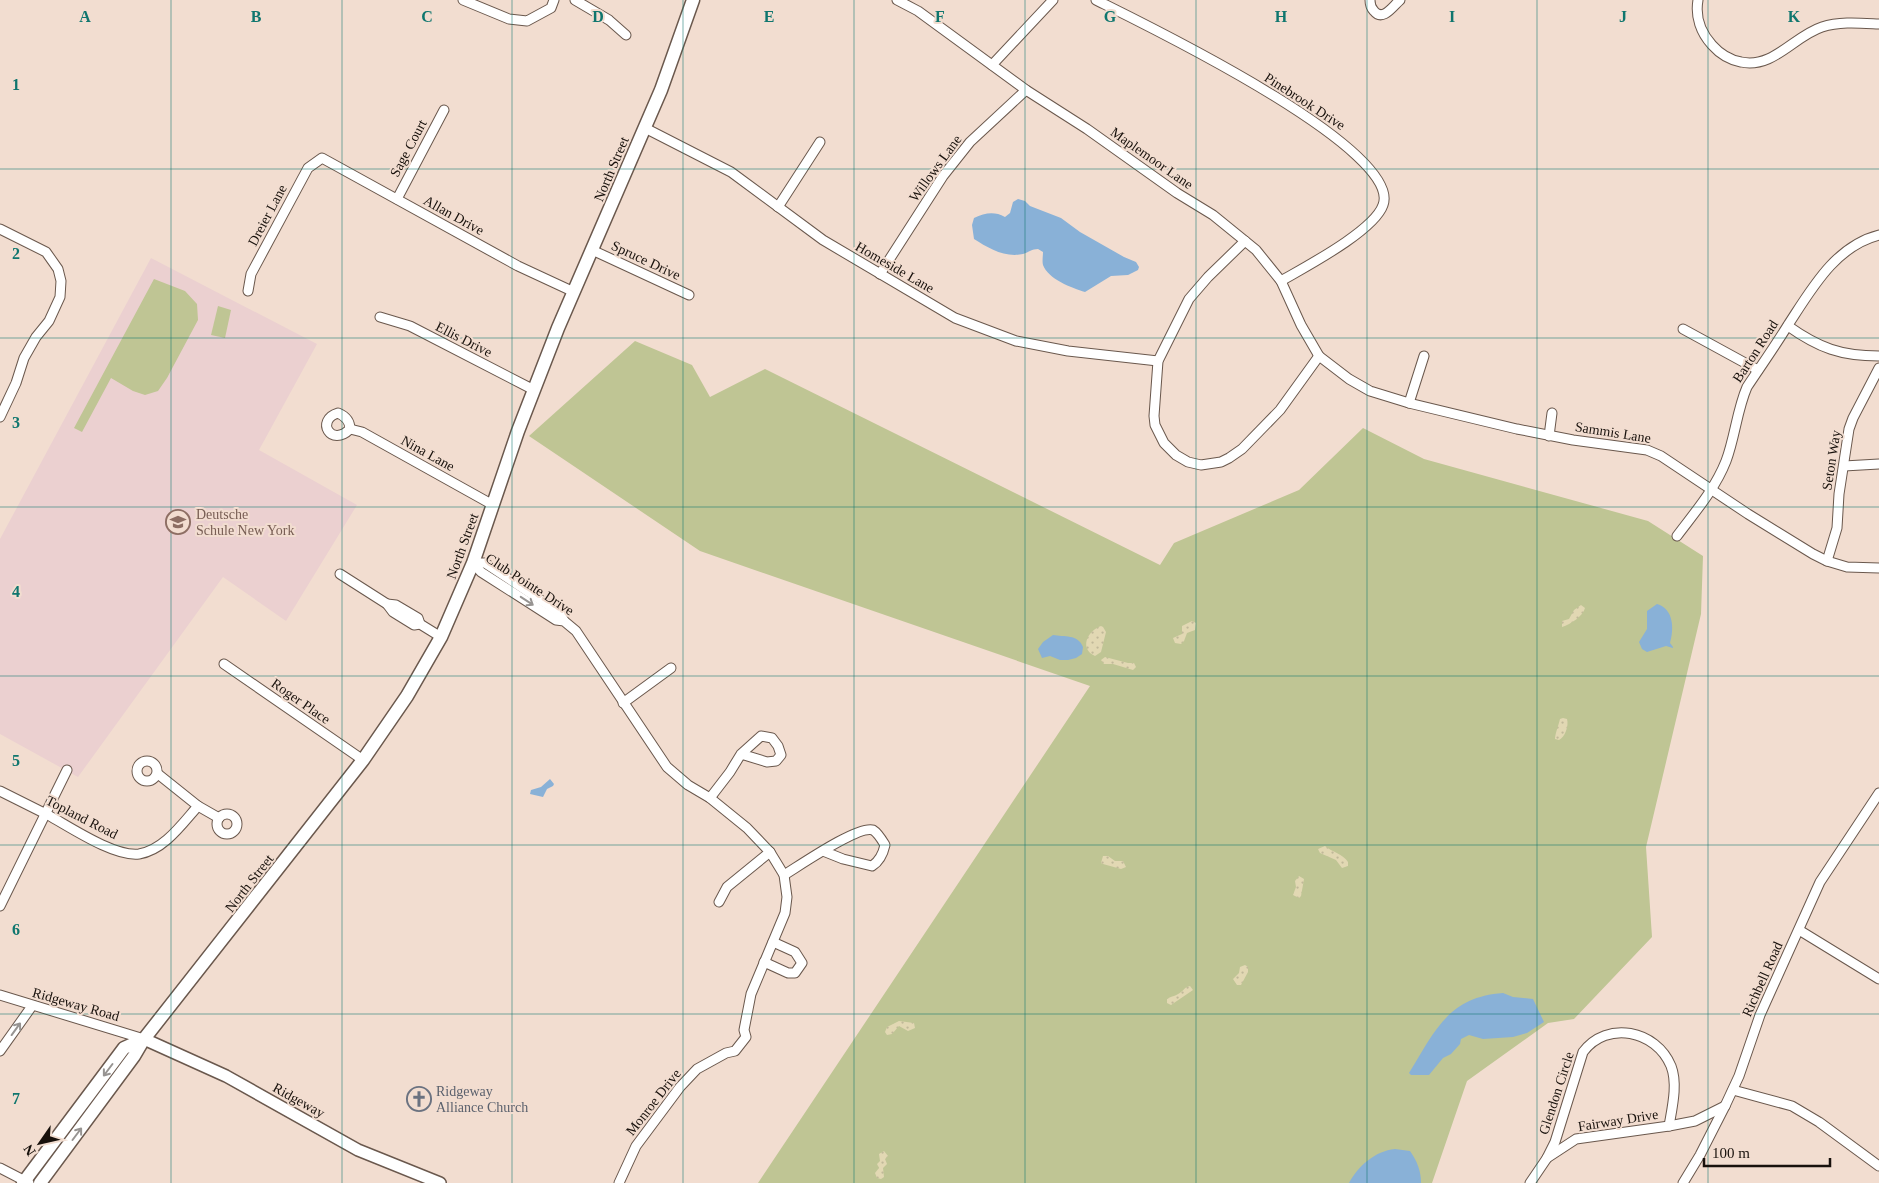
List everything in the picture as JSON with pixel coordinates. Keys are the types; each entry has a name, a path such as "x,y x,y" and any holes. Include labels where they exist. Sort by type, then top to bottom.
{"main road":[{"name":"North Street","path":"40,1183 134,1056 144,1039 363,760 407,696 441,637 473,563 534,390 661,90 693,0"},
{"name":"North Street","path":"26,1182 124,1048 144,1039"}],"street":[{"path":"463,0 509,19 527,21 550,8 554,0"},
{"path":"575,0 609,20 626,35"},
{"name":"Maplemoor Lane","path":"896,0 918,11 1026,90 1087,129 1177,193 1213,215 1256,250 1281,281 1301,325 1319,356 1349,380"},
{"path":"992,65 1053,0"},
{"name":"Pinebrook Drive","path":"1096,0 1233,71 1317,123 1343,143 1376,177 1383,188 1384,196 1384,204 1379,213 1341,246 1281,281"},
{"path":"1370,0 1372,9 1376,14 1380,15 1386,13 1399,0"},
{"path":"1698,0 1696,11 1700,25 1708,40 1719,52 1734,61 1751,64 1762,63 1809,32 1823,26 1853,23 1879,24"},
{"name":"Willows Lane","path":"880,274 943,176 970,142 1026,90"},
{"name":"Sage Court","path":"397,199 444,110"},
{"name":"Homeside Lane","path":"645,128 731,172 823,240 955,318 1016,341 1068,351 1158,361"},
{"path":"778,207 820,142"},
{"name":"Allan Drive","path":"322,158 518,266 574,292"},
{"name":"Dreier Lane","path":"248,291 251,274 308,168 322,158"},
{"path":"0,229 46,252 58,269 60,281 60,297 49,321 36,337 24,358 16,383 0,417"},
{"name":"Barton Road","path":"1677,536 1711,489 1726,459 1743,396 1758,370 1824,272 1861,242 1879,235"},
{"path":"1245,241 1208,276 1189,299 1158,361 1154,416 1159,434 1164,443 1176,455 1188,462 1202,465 1212,465 1221,462 1242,449 1280,410 1319,356"},
{"name":"Spruce Drive","path":"592,250 689,295"},
{"name":"Ellis Drive","path":"380,317 410,326 534,390"},
{"path":"1788,326 1802,336 1829,350 1850,355 1879,356"},
{"path":"1684,329 1758,370"},
{"path":"1410,403 1424,356"},
{"name":"Seton Way","path":"1827,562 1837,528 1839,494 1851,423 1879,368"},
{"name":"Sammis Lane","path":"1349,380 1370,391 1410,403 1549,436 1647,450 1661,456 1780,534 1827,562 1847,567 1879,568"},
{"path":"1549,436 1552,413"},
{"name":"Nina Lane","path":"350,428 362,432 493,505"},
{"path":"1844,466 1879,464"},
{"name":"Club Pointe Drive","path":"473,563 485,564 560,613 564,621 576,631 667,767 688,785 710,798 747,828 770,852 784,875 787,897 785,913 751,994 744,1030 726,1053"},
{"path":"340,574 387,604 396,605 418,618 420,624 441,637"},
{"name":"Roger Place","path":"224,664 363,760"},
{"path":"623,703 671,668"},
{"path":"710,798 741,754"},
{"path":"2,900 67,770"},
{"path":"158,774 198,806 219,818"},
{"name":"Topland Road","path":"0,791 97,843 123,852 140,854 158,846 173,834 198,806"},
{"name":"Richbell Road","path":"1683,1183 1726,1106 1760,1014 1820,882 1879,793"},
{"path":"784,875 823,851 860,830 872,830 880,836 885,845 883,854 878,862 872,866 843,859 823,851"},
{"path":"719,902 727,887 770,852"},
{"path":"1799,930 1879,979"},
{"path":"764,962 788,973 795,973 802,963 795,952 773,942"},
{"name":"Ridgeway Road","path":"0,995 144,1039"},
{"path":"0,1051 32,1006"},
{"name":"Glendon Circle","path":"1547,1158 1561,1124 1583,1052 1587,1046 1619,1032 1646,1038 1658,1046 1671,1066 1674,1083 1669,1126"},
{"name":"Ridgeway","path":"144,1039 226,1076 358,1150 440,1183"},
{"name":"Monroe Drive","path":"619,1183 636,1146 680,1087 697,1069 726,1053"},
{"path":"1733,1090 1792,1106 1819,1122 1879,1166"},
{"name":"Fairway Drive","path":"1530,1183 1547,1158 1576,1139 1695,1121 1726,1106"},
{"path":"1561,1124 1570,1137 1576,1139"},
{"path":"0,1168 26,1182"}],"shaded area":[{"name":"Deutsche Schule New York","path":"151,258 317,344 259,450 357,505 286,621 223,577 78,777 0,734 0,539"}],"green space":[{"path":"154,279 185,291 197,304 198,320 167,378 158,391 145,395 133,391 111,378 82,432 74,428"},
{"path":"218,306 231,310 225,338 211,335"},
{"path":"635,341 692,365 710,397 765,369 1160,565 1174,543 1299,490 1363,428 1424,459 1648,521 1703,556 1701,614 1646,847 1652,937 1574,1019 1548,1023 1467,1081 1432,1183 758,1183 1090,686 700,551 529,436"}],"sand":[{"path":"1581,605 1585,608 1582,614 1573,622 1562,627 1562,621 1569,619 1574,610"},
{"path":"1192,621 1196,623 1195,630 1187,633 1181,644 1175,643 1173,638 1182,634 1182,626"},
{"path":"1101,626 1106,632 1101,652 1095,656 1087,649 1087,640 1096,628"},
{"path":"1105,657 1134,663 1136,667 1133,670 1113,664 1104,664 1101,660"},
{"path":"1560,719 1567,719 1566,731 1561,739 1555,739"},
{"path":"1325,846 1343,857 1348,862 1348,866 1342,868 1336,860 1320,853 1318,849"},
{"path":"1103,856 1108,856 1115,861 1123,861 1126,867 1121,869 1103,864 1101,863"},
{"path":"1299,876 1304,879 1299,898 1293,895 1296,887 1295,881"},
{"path":"1245,965 1248,967 1248,972 1241,985 1237,985 1233,979 1239,973 1240,967"},
{"path":"1190,986 1193,990 1171,1005 1167,1003 1167,999"},
{"path":"899,1021 914,1023 915,1028 908,1031 899,1026 892,1034 887,1035 885,1032 887,1027"},
{"path":"884,1151 888,1156 885,1159 887,1164 883,1168 884,1177 881,1179 877,1178 875,1173 879,1168 877,1164 880,1161 879,1154"}],"water":[{"path":"1018,199 1025,201 1030,206 1061,218 1080,232 1136,262 1139,267 1138,270 1128,275 1111,276 1085,292 1067,285 1050,275 1043,265 1043,252 1038,249 1023,254 1010,255 991,249 974,239 972,225 974,218 990,213 1005,217 1010,213 1013,202"},
{"path":"1657,604 1667,610 1670,615 1672,632 1670,643 1673,648 1666,646 1647,652 1642,649 1639,642 1647,629 1647,611"},
{"path":"1053,635 1078,640 1083,647 1082,654 1068,660 1060,660 1050,656 1042,658 1038,649 1043,642"},
{"path":"550,779 554,784 547,789 543,797 530,794 531,790 541,787"},
{"path":"1503,993 1513,997 1533,999 1544,1022 1527,1033 1513,1037 1483,1039 1469,1035 1461,1039 1460,1044 1451,1054 1443,1058 1429,1075 1411,1075 1409,1073 1436,1030 1456,1009 1469,1001"},
{"path":"1388,1150 1410,1151 1418,1166 1421,1183 1349,1183 1368,1160"}],"place":[{"name":"Deutsche Schule New York","path":"178,522"},
{"name":"Ridgeway Alliance Church","path":"419,1099"}]}
